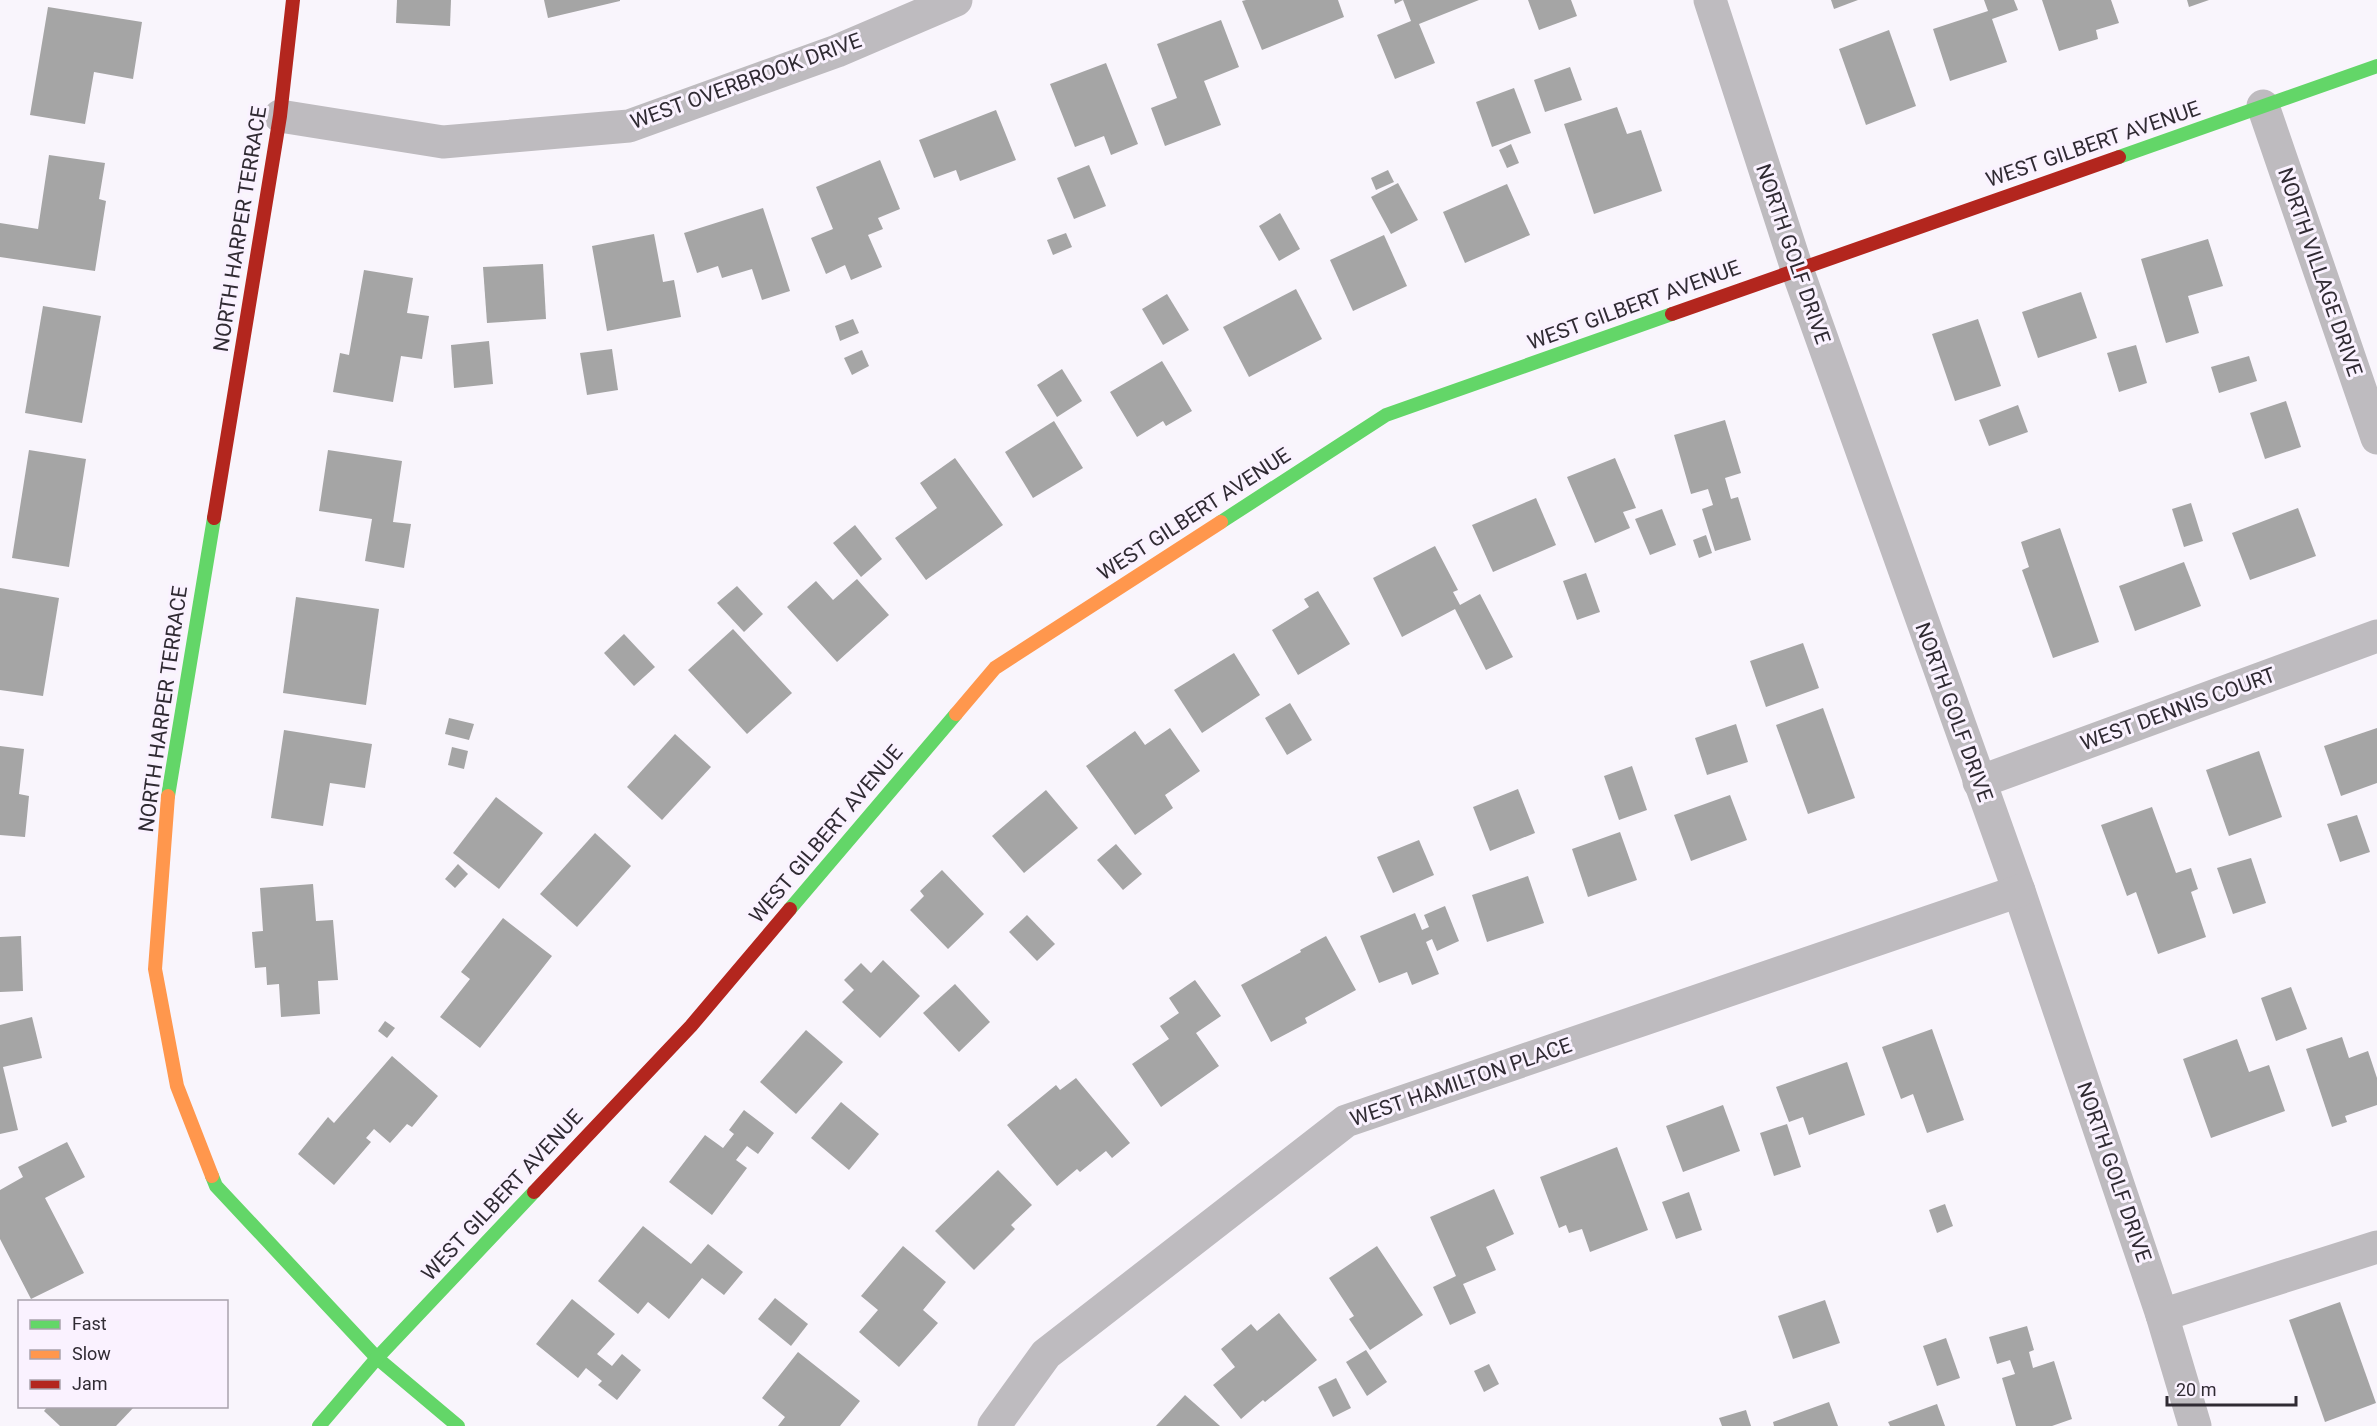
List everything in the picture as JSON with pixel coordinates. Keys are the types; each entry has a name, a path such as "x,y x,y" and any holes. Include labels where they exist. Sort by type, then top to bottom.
{"street":[{"name":"NORTH HARPER TERRACE","path":"293,0 280,116 168,795 155,969 177,1086 216,1186 376,1358 458,1426"},
{"name":"WEST OVERBROOK DRIVE","path":"280,116 443,142 629,126 837,51 956,0"},
{"name":"NORTH GOLF DRIVE","path":"1710,0 1797,269 2019,891 2162,1315 2195,1426"},
{"name":"WEST GILBERT AVENUE","path":"319,1426 376,1358 691,1026 995,668 1386,415 2377,66"},
{"name":"NORTH VILLAGE DRIVE","path":"2263,106 2377,438"},
{"name":"WEST DENNIS COURT","path":"1979,782 2377,636"},
{"name":"WEST HAMILTON PLACE","path":"994,1426 1046,1354 1346,1121 2019,891"},
{"path":"2162,1315 2377,1247"}],"building":[{"path":"397,0 451,0 450,26 396,23"},
{"path":"544,0 620,0 620,1 548,18"},
{"path":"1338,0 1344,17 1262,50 1242,1"},
{"path":"1403,0 1479,0 1419,24 1435,63 1395,79 1377,35 1411,21"},
{"path":"1528,0 1571,0 1577,16 1539,30"},
{"path":"1831,0 1858,0 1834,9"},
{"path":"1984,0 2014,0 2018,10 1992,19 2007,62 1950,81 1933,29 1988,11"},
{"path":"2042,0 2111,0 2119,23 2096,30 2098,39 2059,51"},
{"path":"2187,0 2209,0 2189,7"},
{"path":"48,7 142,22 133,79 94,72 85,124 30,115"},
{"path":"1221,20 1239,67 1204,81 1221,125 1165,146 1151,108 1177,98 1157,44"},
{"path":"1889,30 1916,106 1866,125 1839,49"},
{"path":"1106,63 1138,144 1111,155 1104,136 1075,147 1050,84"},
{"path":"1570,67 1582,100 1545,112 1534,80"},
{"path":"1514,88 1531,133 1492,147 1476,102"},
{"path":"1617,107 1627,134 1641,130 1662,191 1594,214 1564,124"},
{"path":"996,110 1016,160 960,181 956,170 934,178 919,140"},
{"path":"1511,144 1519,163 1507,168 1499,150"},
{"path":"49,155 105,163 99,199 106,201 95,271 0,257 0,223 38,229"},
{"path":"880,160 900,209 878,218 883,229 868,235 882,267 851,280 845,265 826,274 811,238 833,229 816,187"},
{"path":"1089,165 1106,206 1074,219 1057,178"},
{"path":"1388,170 1394,182 1376,190 1371,178"},
{"path":"1398,183 1418,220 1391,234 1371,197"},
{"path":"1507,184 1530,235 1465,263 1443,212"},
{"path":"763,208 790,291 762,300 752,269 722,278 718,266 697,273 684,233"},
{"path":"1280,213 1300,249 1279,261 1259,226"},
{"path":"1066,233 1072,247 1053,255 1047,240"},
{"path":"654,234 663,282 674,280 681,317 607,331 592,246"},
{"path":"1384,235 1407,286 1353,311 1330,260"},
{"path":"2208,239 2223,286 2188,296 2199,333 2166,343 2141,259"},
{"path":"543,264 546,319 487,323 483,267"},
{"path":"364,270 413,278 407,313 429,316 422,359 401,356 393,402 333,392 340,353 349,355"},
{"path":"1296,289 1322,339 1249,377 1223,327"},
{"path":"2081,292 2097,338 2038,358 2022,312"},
{"path":"1167,294 1189,330 1163,345 1142,309"},
{"path":"43,306 101,316 82,423 25,413"},
{"path":"853,319 859,333 840,341 835,326"},
{"path":"1978,319 2001,386 1955,401 1932,334"},
{"path":"489,341 493,384 454,388 451,345"},
{"path":"2136,345 2147,383 2119,392 2107,353"},
{"path":"612,349 618,390 587,395 580,353"},
{"path":"862,350 869,366 852,375 844,358"},
{"path":"2249,356 2257,381 2219,393 2211,367"},
{"path":"1162,361 1192,411 1166,426 1163,421 1137,437 1110,392"},
{"path":"1062,369 1082,401 1057,417 1037,385"},
{"path":"2286,401 2301,447 2265,459 2250,413"},
{"path":"2018,405 2028,432 1989,446 1979,420"},
{"path":"1725,420 1741,473 1725,478 1731,499 1738,497 1751,540 1715,551 1702,509 1713,505 1708,489 1691,494 1674,435"},
{"path":"1054,421 1083,468 1033,498 1005,452"},
{"path":"29,450 86,459 69,567 12,558"},
{"path":"328,450 402,461 393,522 411,524 404,568 365,561 372,519 319,511"},
{"path":"955,458 1003,525 926,580 895,538 937,508 920,483"},
{"path":"1615,458 1636,508 1623,512 1630,528 1595,543 1567,477"},
{"path":"1536,498 1556,545 1493,572 1472,525"},
{"path":"2191,503 2203,541 2184,547 2172,509"},
{"path":"2298,508 2316,556 2250,580 2232,533"},
{"path":"1662,509 1676,545 1650,555 1635,519"},
{"path":"855,525 882,559 861,577 833,543"},
{"path":"2060,528 2099,642 2053,658 2022,570 2029,567 2021,542"},
{"path":"1706,535 1712,553 1699,558 1693,540"},
{"path":"1435,546 1458,590 1453,592 1460,605 1480,594 1513,657 1486,670 1455,609 1402,637 1373,578"},
{"path":"2184,562 2201,606 2135,631 2119,586"},
{"path":"1586,573 1600,612 1577,620 1563,581"},
{"path":"857,579 889,615 837,662 787,607 816,581 833,600"},
{"path":"737,586 763,614 744,632 717,603"},
{"path":"0,588 59,598 43,696 0,690"},
{"path":"1318,591 1350,644 1298,675 1272,630 1309,607 1304,599"},
{"path":"296,597 379,609 366,705 283,693"},
{"path":"733,629 792,693 747,734 688,670"},
{"path":"624,634 655,667 634,686 604,653"},
{"path":"1803,643 1819,688 1766,707 1750,661"},
{"path":"1234,653 1260,695 1202,733 1174,690"},
{"path":"1290,703 1312,740 1287,755 1265,718"},
{"path":"1823,708 1855,798 1808,814 1776,725"},
{"path":"449,718 474,724 469,740 445,734"},
{"path":"1736,724 1748,762 1707,775 1695,738"},
{"path":"1170,728 1200,771 1165,795 1173,808 1135,835 1086,766 1135,731 1145,745"},
{"path":"2377,728 2377,783 2341,796 2324,746"},
{"path":"284,730 372,744 365,788 330,783 323,826 271,818"},
{"path":"675,734 711,767 662,820 627,787"},
{"path":"0,746 24,749 19,794 29,796 25,837 0,835"},
{"path":"452,747 468,751 464,769 448,765"},
{"path":"2259,751 2282,817 2229,836 2206,770"},
{"path":"1632,766 1647,810 1619,820 1604,776"},
{"path":"1518,789 1535,833 1490,851 1473,807"},
{"path":"1046,790 1078,828 1024,873 992,836"},
{"path":"1730,795 1747,840 1691,861 1674,815"},
{"path":"496,797 543,833 499,889 453,853"},
{"path":"2152,807 2176,873 2191,868 2198,889 2191,892 2206,937 2158,954 2136,892 2127,896 2101,825"},
{"path":"2357,815 2370,852 2340,862 2327,824"},
{"path":"1620,832 1637,880 1588,897 1572,849"},
{"path":"595,833 631,866 577,927 540,894"},
{"path":"1419,840 1434,875 1393,893 1377,857"},
{"path":"1116,844 1142,874 1123,890 1097,860"},
{"path":"2251,858 2266,903 2233,914 2217,868"},
{"path":"458,864 468,874 455,888 445,879"},
{"path":"942,870 984,914 948,949 910,910 924,896 920,891"},
{"path":"1528,876 1544,923 1487,942 1472,895"},
{"path":"313,884 316,921 333,920 338,980 318,981 320,1014 281,1017 279,984 267,985 266,967 255,968 252,932 263,931 260,888"},
{"path":"1445,906 1459,941 1437,951 1432,939 1426,942 1439,974 1412,985 1407,972 1379,983 1360,936 1415,913 1422,930 1429,927 1424,915"},
{"path":"1027,915 1055,944 1037,961 1009,932"},
{"path":"503,918 552,956 480,1048 440,1017 470,979 461,972"},
{"path":"21,936 23,991 0,992 0,937"},
{"path":"1326,936 1356,990 1305,1018 1307,1023 1271,1042 1241,985"},
{"path":"883,960 920,996 880,1038 842,1002 854,990 844,980 861,963 871,973"},
{"path":"1195,980 1221,1016 1196,1033 1219,1066 1161,1107 1132,1064 1169,1039 1160,1026 1179,1013 1169,998"},
{"path":"955,984 990,1022 959,1052 923,1013"},
{"path":"2291,987 2307,1029 2276,1041 2261,998"},
{"path":"32,1017 42,1058 3,1067 18,1130 0,1134 0,1025"},
{"path":"385,1021 395,1028 387,1038 378,1031"},
{"path":"1932,1029 1964,1120 1927,1133 1913,1094 1901,1099 1882,1047"},
{"path":"806,1030 843,1062 796,1114 760,1082"},
{"path":"2342,1037 2349,1058 2368,1051 2377,1078 2377,1105 2345,1116 2347,1122 2332,1127 2306,1049"},
{"path":"2237,1039 2249,1072 2269,1065 2285,1111 2211,1138 2183,1059"},
{"path":"392,1056 438,1096 412,1127 407,1124 390,1143 374,1129 366,1138 371,1142 334,1185 298,1154 328,1117 334,1123"},
{"path":"1847,1062 1865,1115 1809,1135 1803,1117 1789,1122 1776,1087"},
{"path":"1076,1078 1130,1143 1112,1158 1106,1151 1080,1172 1077,1169 1057,1186 1007,1125 1056,1085 1060,1090"},
{"path":"841,1102 879,1134 849,1170 811,1138"},
{"path":"1723,1105 1740,1151 1683,1172 1666,1126"},
{"path":"744,1110 774,1133 758,1154 747,1146 736,1160 747,1168 712,1215 669,1182 705,1135 723,1148 734,1134 729,1130"},
{"path":"1787,1124 1801,1167 1774,1176 1760,1133"},
{"path":"67,1142 85,1177 45,1198 84,1273 31,1299 0,1239 0,1190 23,1177 18,1167"},
{"path":"1617,1147 1648,1230 1590,1252 1582,1229 1569,1233 1566,1225 1559,1228 1540,1177"},
{"path":"998,1170 1032,1205 1011,1225 1015,1229 974,1270 935,1231"},
{"path":"1494,1189 1514,1234 1486,1247 1496,1270 1463,1284 1476,1313 1450,1325 1433,1287 1456,1276 1430,1217"},
{"path":"1689,1192 1702,1230 1676,1239 1662,1202"},
{"path":"1945,1204 1953,1226 1937,1233 1929,1210"},
{"path":"643,1226 691,1264 708,1244 743,1272 724,1295 702,1278 669,1319 648,1302 638,1314 598,1281"},
{"path":"903,1246 946,1282 923,1310 938,1323 899,1367 859,1332 878,1310 861,1296"},
{"path":"1377,1246 1423,1315 1370,1350 1349,1319 1354,1316 1329,1278"},
{"path":"775,1298 808,1324 791,1346 758,1319"},
{"path":"572,1299 615,1334 597,1354 612,1366 622,1354 641,1370 617,1400 598,1385 602,1381 586,1368 578,1378 536,1344"},
{"path":"1825,1300 1840,1343 1793,1359 1778,1316"},
{"path":"2340,1302 2376,1403 2325,1422 2289,1320"},
{"path":"1279,1313 1317,1360 1241,1419 1213,1385 1235,1367 1221,1349 1251,1324 1257,1331"},
{"path":"2027,1326 2034,1350 2029,1352 2033,1368 2054,1361 2072,1419 2052,1426 2016,1426 2002,1378 2015,1374 2010,1360 1997,1364 1989,1337"},
{"path":"1946,1338 1960,1378 1937,1386 1923,1346"},
{"path":"1366,1350 1387,1382 1367,1396 1346,1362"},
{"path":"798,1352 860,1401 840,1426 778,1426 785,1417 762,1398"},
{"path":"1489,1364 1499,1384 1484,1392 1474,1371"},
{"path":"1336,1378 1351,1408 1333,1417 1318,1387"},
{"path":"1185,1395 1220,1426 1156,1426"},
{"path":"1829,1402 1838,1426 1774,1426 1773,1422"},
{"path":"1937,1404 1945,1426 1890,1426 1888,1422"},
{"path":"46,1408 133,1408 116,1426 60,1426 44,1411"},
{"path":"1746,1410 1751,1426 1722,1426 1719,1418"}],"traffic: fast":[{"path":"2119,157 2377,66"},
{"path":"1221,522 1386,415 1672,314"},
{"path":"168,796 214,518"},
{"path":"790,909 956,714"},
{"path":"212,1176 216,1186 377,1358 458,1426"},
{"path":"319,1426 377,1358 534,1192"}],"traffic: slow":[{"path":"956,714 995,668 1221,522"},
{"path":"168,796 155,969 177,1086 212,1176"}],"traffic: jam":[{"path":"214,518 280,116 293,0"},
{"path":"1672,314 2119,157"},
{"path":"534,1192 691,1026 790,909"}]}
